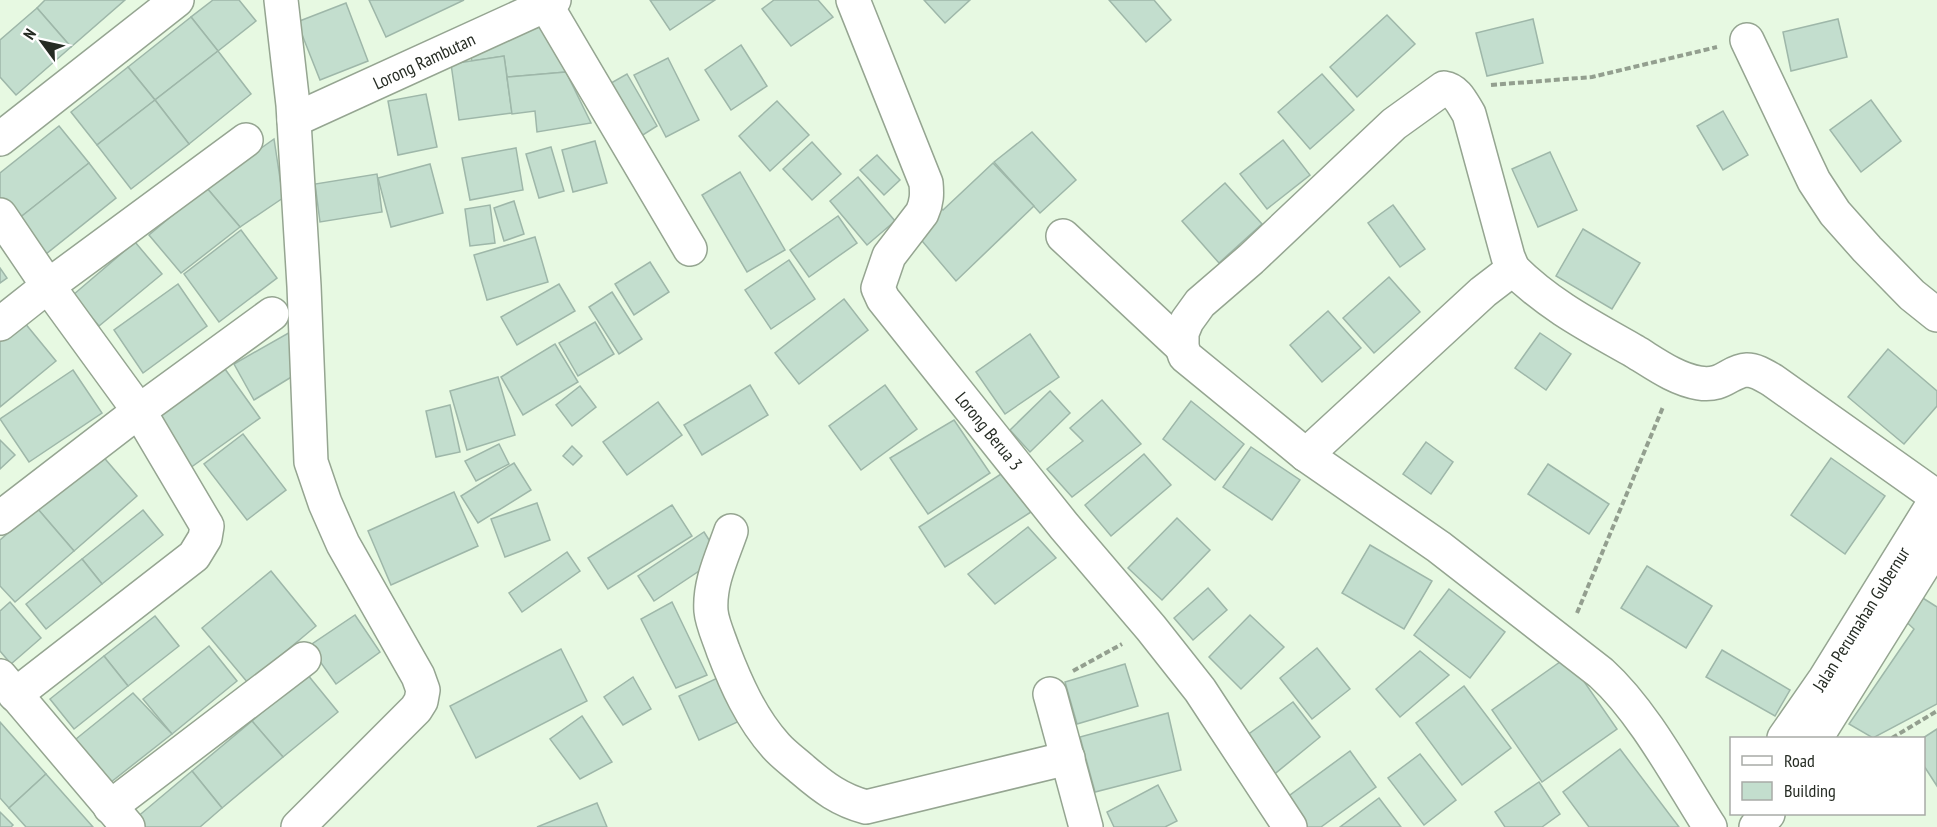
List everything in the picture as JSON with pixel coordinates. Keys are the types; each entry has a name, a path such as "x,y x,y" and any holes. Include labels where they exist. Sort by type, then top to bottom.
{"street":[{"path":"0,139 177,0"},
{"path":"281,0 294,120 311,462 325,503 343,544 418,676 423,690 421,701 406,721 298,827"},
{"name":"Lorong Berua 3","path":"853,0 926,183 926,205 922,213 889,256 878,288 883,299 1064,526 1151,628 1200,690 1272,803 1290,827"},
{"path":"550,3 690,249"},
{"name":"Lorong Rambutan","path":"294,120 550,3"},
{"path":"1747,40 1814,181 1830,205 1867,249 1912,295 1937,315"},
{"path":"1710,827 1618,688 1440,547 1306,454 1185,356 1182,333 1187,321 1200,303 1251,259 1394,124 1444,88 1457,95 1469,114 1508,257 1513,268 1534,289 1573,316 1676,376 1713,384 1735,373 1747,370 1757,372 1772,380 1937,498"},
{"path":"0,324 246,140"},
{"path":"0,215 48,286 139,411 207,526 205,538 194,556 8,686 119,817 304,659"},
{"path":"1063,236 1182,346"},
{"path":"1306,454 1483,292 1513,268"},
{"path":"0,518 139,411 272,314"},
{"name":"Jalan Perumahan Gubernur","path":"1785,737 1825,679 1937,498"},
{"path":"731,531 711,591 711,613 721,644 744,699 764,731 778,748 820,785 846,801 866,807 1068,758"},
{"name":"Jalan Perumahan Gubernur","path":"1817,737 1937,544"},
{"path":"1050,694 1086,827"},
{"path":"1721,827 1730,815"},
{"path":"1756,827 1765,815"}],"path":[{"path":"1448,89 1592,76 1747,40"},
{"path":"1564,644 1676,376"},
{"path":"1050,694 1052,686 1075,670 1151,628"},
{"path":"1894,737 1937,711"}],"building":[{"path":"45,0 125,0 71,47 37,8"},
{"path":"213,0 239,0 256,21 218,51 191,17"},
{"path":"369,0 464,0 386,37"},
{"path":"650,0 715,0 670,30"},
{"path":"774,0 818,0 833,17 791,46 762,9"},
{"path":"924,0 970,0 945,23"},
{"path":"1109,0 1154,0 1171,20 1146,42"},
{"path":"346,3 368,61 320,80 297,22"},
{"path":"37,8 71,47 16,95 0,77 0,40"},
{"path":"1387,15 1415,44 1357,97 1330,67"},
{"path":"191,17 218,51 155,100 128,67"},
{"path":"1533,19 1543,63 1487,76 1476,33"},
{"path":"1838,19 1847,57 1791,71 1783,32"},
{"path":"542,26 566,72 507,77 504,56 472,61 469,51"},
{"path":"741,45 767,86 731,110 705,70"},
{"path":"218,51 251,94 189,144 155,100"},
{"path":"504,56 512,113 459,120 451,64"},
{"path":"668,58 699,120 666,137 634,75"},
{"path":"128,67 155,100 97,145 71,112"},
{"path":"566,72 591,123 537,132 535,111 512,114 507,77"},
{"path":"627,74 657,126 635,140 604,87"},
{"path":"1322,74 1354,110 1310,149 1278,112"},
{"path":"426,94 437,147 398,155 388,101"},
{"path":"155,100 189,144 131,189 97,145"},
{"path":"1871,100 1901,141 1861,172 1830,130"},
{"path":"777,101 809,135 770,171 739,136"},
{"path":"1723,111 1748,155 1723,170 1697,126"},
{"path":"59,126 89,163 13,223 0,206 0,173"},
{"path":"1032,132 1076,180 1040,213 994,162"},
{"path":"274,139 283,198 240,227 206,187"},
{"path":"1283,140 1310,175 1267,209 1240,174"},
{"path":"595,141 607,183 573,192 562,150"},
{"path":"812,142 841,174 812,200 783,169"},
{"path":"551,147 564,191 539,198 526,154"},
{"path":"516,148 523,190 470,200 462,158"},
{"path":"1550,152 1577,210 1538,227 1512,169"},
{"path":"877,155 900,180 884,195 860,170"},
{"path":"89,163 116,198 41,258 13,223"},
{"path":"993,163 1034,206 956,281 917,235 938,206 943,210"},
{"path":"430,164 443,213 391,227 378,178"},
{"path":"740,172 785,250 747,272 702,195"},
{"path":"377,174 382,212 320,222 315,184"},
{"path":"858,177 895,221 867,245 830,201"},
{"path":"1225,183 1262,224 1219,263 1182,221"},
{"path":"206,187 240,227 181,273 149,235"},
{"path":"514,201 524,234 504,241 494,208"},
{"path":"490,205 495,243 470,246 465,209"},
{"path":"1393,205 1425,249 1400,267 1368,223"},
{"path":"838,216 857,243 809,277 790,250"},
{"path":"1583,229 1640,263 1612,309 1556,276"},
{"path":"241,230 277,278 219,322 184,274"},
{"path":"535,237 548,282 487,300 474,255"},
{"path":"135,242 162,274 99,326 73,295"},
{"path":"789,260 815,299 771,329 745,290"},
{"path":"650,262 669,292 634,315 615,284"},
{"path":"0,268 7,278 0,283"},
{"path":"1389,277 1420,312 1374,353 1343,318"},
{"path":"178,284 207,326 143,373 114,330"},
{"path":"559,284 575,311 517,345 501,317"},
{"path":"612,292 642,339 619,354 589,307"},
{"path":"844,299 868,330 799,384 775,353"},
{"path":"1328,311 1361,348 1322,382 1290,345"},
{"path":"24,322 56,361 0,407 0,342"},
{"path":"595,322 614,354 578,376 559,343"},
{"path":"292,331 293,376 254,400 234,364"},
{"path":"1540,333 1571,354 1546,390 1515,368"},
{"path":"1030,334 1059,377 1005,414 976,372"},
{"path":"555,344 578,382 523,415 501,377"},
{"path":"1888,349 1937,391 1937,406 1904,444 1848,397"},
{"path":"225,369 260,418 190,468 154,419"},
{"path":"73,370 102,413 29,462 0,419"},
{"path":"498,377 515,435 467,450 450,391"},
{"path":"750,385 768,415 702,455 684,425"},
{"path":"885,385 917,429 861,470 829,426"},
{"path":"580,386 596,407 572,426 556,405"},
{"path":"1050,391 1070,413 1030,452 1010,430"},
{"path":"1102,400 1141,444 1072,497 1047,469 1083,441 1070,428"},
{"path":"1191,401 1244,444 1215,480 1163,439"},
{"path":"658,402 682,435 627,475 603,442"},
{"path":"450,405 460,452 436,457 426,411"},
{"path":"954,420 990,473 928,514 890,458"},
{"path":"243,434 286,490 247,520 204,464"},
{"path":"0,440 15,455 0,469"},
{"path":"1426,442 1453,462 1431,494 1403,474"},
{"path":"499,444 509,464 476,481 465,461"},
{"path":"572,446 582,456 573,465 563,456"},
{"path":"1251,447 1300,480 1272,520 1223,487"},
{"path":"100,453 137,496 74,551 37,508"},
{"path":"1144,454 1171,485 1111,536 1085,505"},
{"path":"1831,458 1885,496 1845,554 1791,515"},
{"path":"514,463 531,490 478,523 461,496"},
{"path":"1548,464 1609,504 1589,534 1528,494"},
{"path":"1001,474 1031,512 945,567 919,527"},
{"path":"454,492 478,546 391,585 368,531"},
{"path":"537,503 550,540 505,557 491,519"},
{"path":"672,505 692,536 608,589 588,558"},
{"path":"37,508 74,551 15,602 0,586 0,540"},
{"path":"143,510 163,535 102,584 82,559"},
{"path":"1177,518 1210,550 1162,600 1128,568"},
{"path":"1028,527 1056,558 995,604 968,574"},
{"path":"704,532 720,557 654,601 638,576"},
{"path":"1370,545 1432,581 1404,629 1342,593"},
{"path":"567,552 580,571 522,612 509,593"},
{"path":"82,559 102,584 46,629 26,604"},
{"path":"1647,566 1712,606 1686,648 1621,608"},
{"path":"271,571 316,626 248,683 202,628"},
{"path":"1208,588 1227,610 1193,640 1174,618"},
{"path":"1449,589 1505,632 1470,678 1414,635"},
{"path":"1918,595 1937,607 1937,704 1871,737 1849,724 1914,629 1901,617"},
{"path":"10,602 41,638 11,664 0,651 0,611"},
{"path":"672,602 707,675 676,688 641,619"},
{"path":"355,615 380,652 336,684 309,646"},
{"path":"1250,615 1284,647 1241,689 1209,657"},
{"path":"155,616 179,646 128,686 104,656"},
{"path":"209,646 237,681 172,734 143,699"},
{"path":"1317,648 1350,689 1312,719 1280,678"},
{"path":"561,649 587,701 476,758 450,706"},
{"path":"1722,650 1790,690 1775,716 1706,677"},
{"path":"1420,651 1449,675 1400,717 1376,689"},
{"path":"104,656 128,686 74,729 50,699"},
{"path":"1567,657 1617,729 1542,782 1492,710"},
{"path":"1125,664 1138,706 1077,724 1065,682"},
{"path":"307,674 338,712 283,757 252,721"},
{"path":"726,674 746,718 699,740 679,696"},
{"path":"633,677 651,709 623,725 604,697"},
{"path":"1464,686 1511,748 1462,785 1416,723"},
{"path":"133,693 172,734 106,786 71,743"},
{"path":"1293,702 1320,737 1266,781 1239,741"},
{"path":"1168,713 1181,770 1095,792 1080,737"},
{"path":"582,716 612,762 580,779 550,739"},
{"path":"252,721 283,757 222,808 192,771"},
{"path":"0,722 46,774 9,808 0,798"},
{"path":"1937,729 1937,786 1925,768 1925,737"},
{"path":"1620,749 1679,827 1589,827 1563,792"},
{"path":"1350,751 1376,787 1321,827 1306,827 1286,798"},
{"path":"1420,754 1456,800 1424,825 1388,778"},
{"path":"192,771 222,808 200,827 143,827 136,818"},
{"path":"46,774 93,827 26,827 9,808"},
{"path":"1539,782 1560,814 1542,827 1505,827 1495,812"},
{"path":"1158,785 1177,821 1165,827 1114,827 1107,812"},
{"path":"1379,798 1401,827 1340,827"},
{"path":"597,803 607,827 537,827"},
{"path":"0,812 13,825 11,827 0,827"}]}
